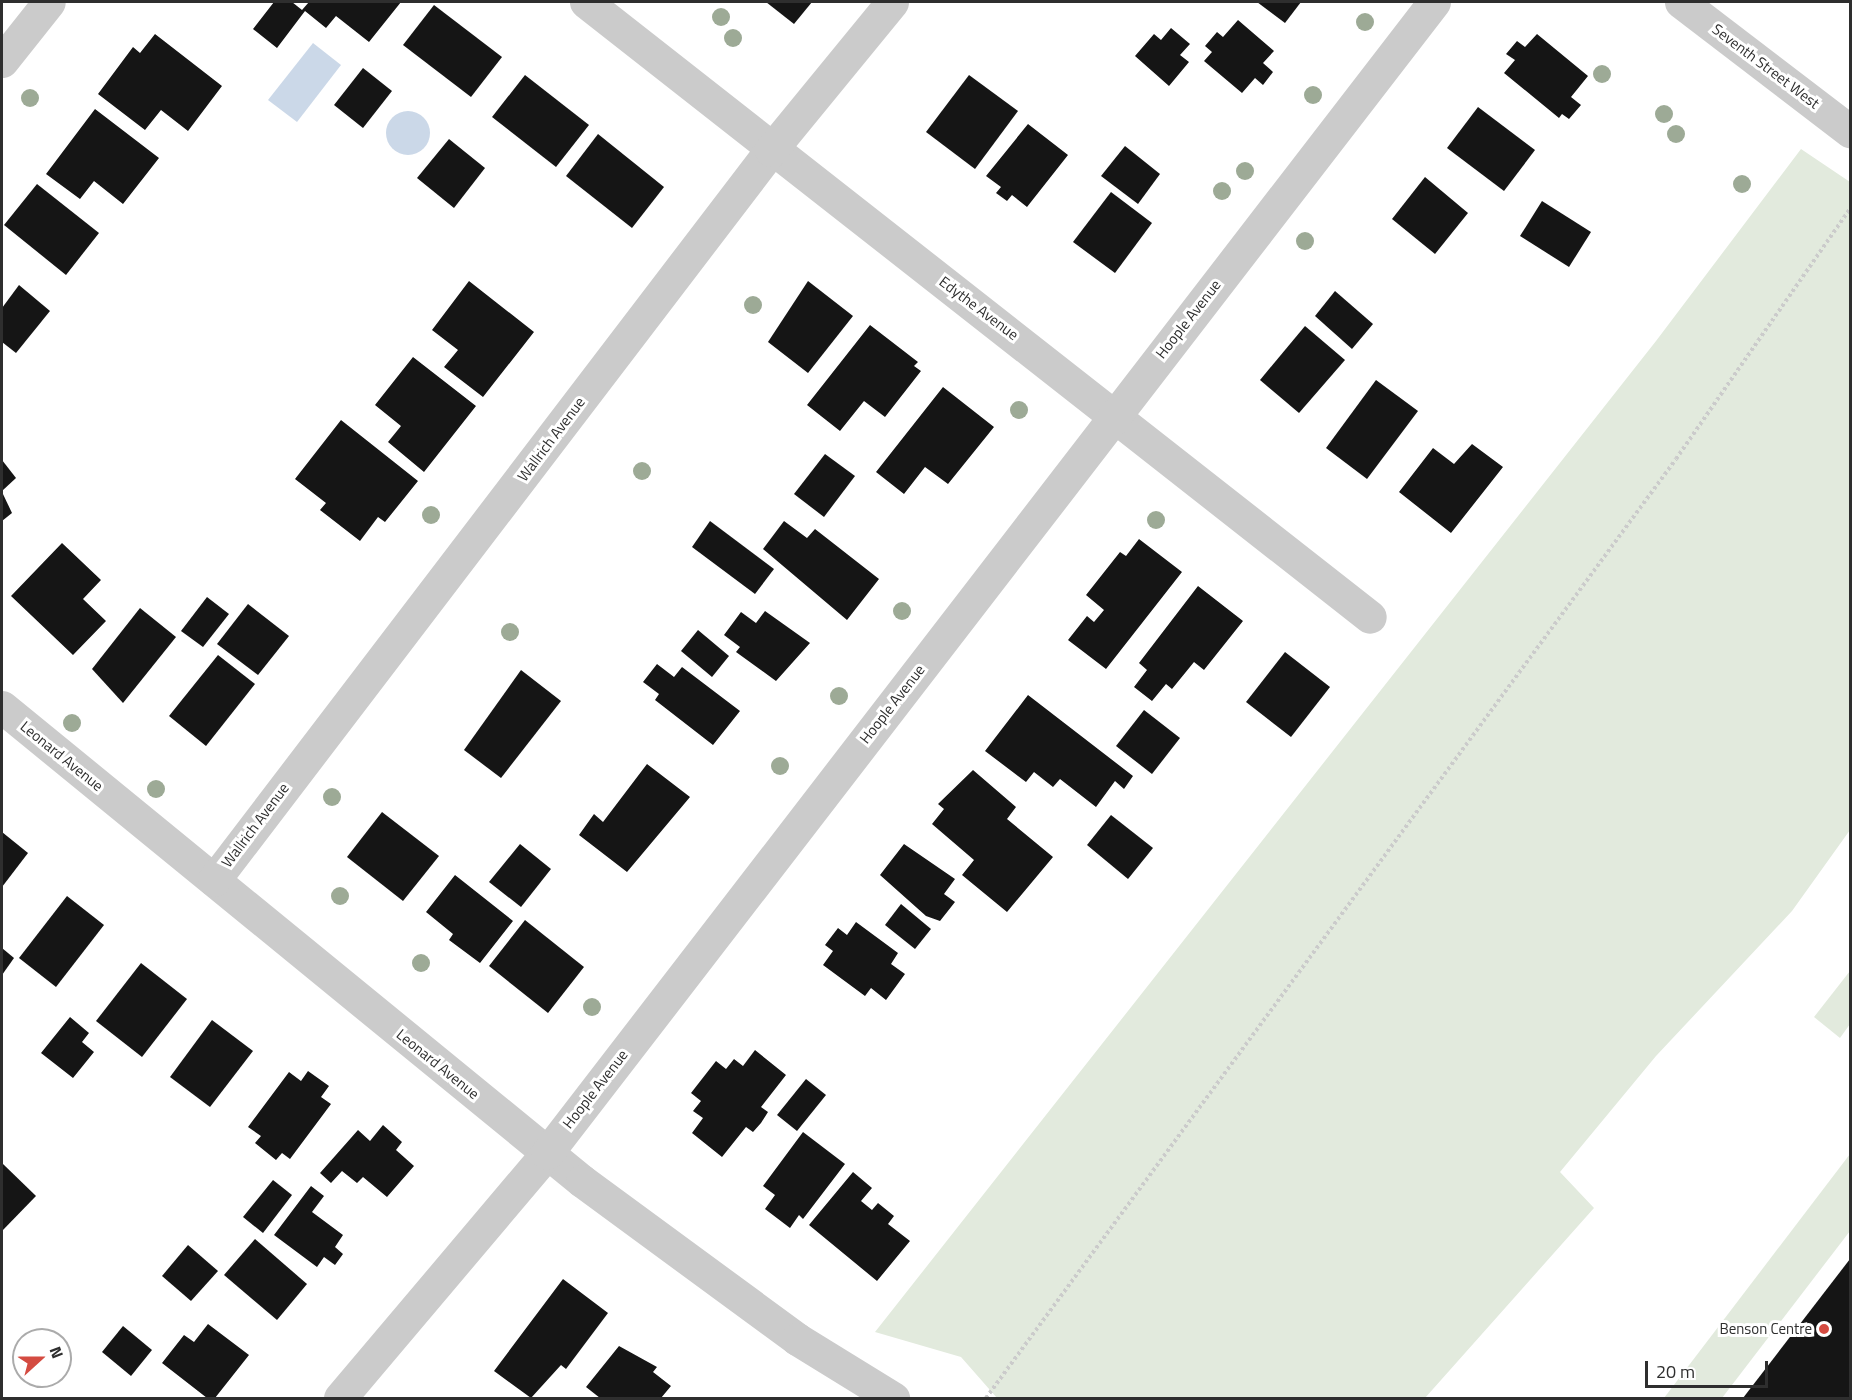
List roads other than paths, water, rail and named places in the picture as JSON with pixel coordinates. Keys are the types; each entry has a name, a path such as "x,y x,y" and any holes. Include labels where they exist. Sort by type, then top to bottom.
{"street":[{"path":"2,61 49,2"},
{"name":"Edythe Avenue","path":"586,2 771,150 1116,413 1370,617"},
{"name":"Wallrich Avenue","path":"214,880 771,150 892,2"},
{"name":"Hoople Avenue","path":"340,1398 547,1153 1434,2"},
{"name":"Seventh Street West","path":"1682,2 1851,131"},
{"name":"Leonard Avenue","path":"2,707 547,1153 797,1339 893,1398"}],"water":[{"path":"313,43 341,65 297,122 268,100"},
{"path":"408,111 423,118 430,133 423,148 408,155 393,148 386,133 393,118"}],"place":[{"name":"Benson Centre","path":"1824,1329"}]}
